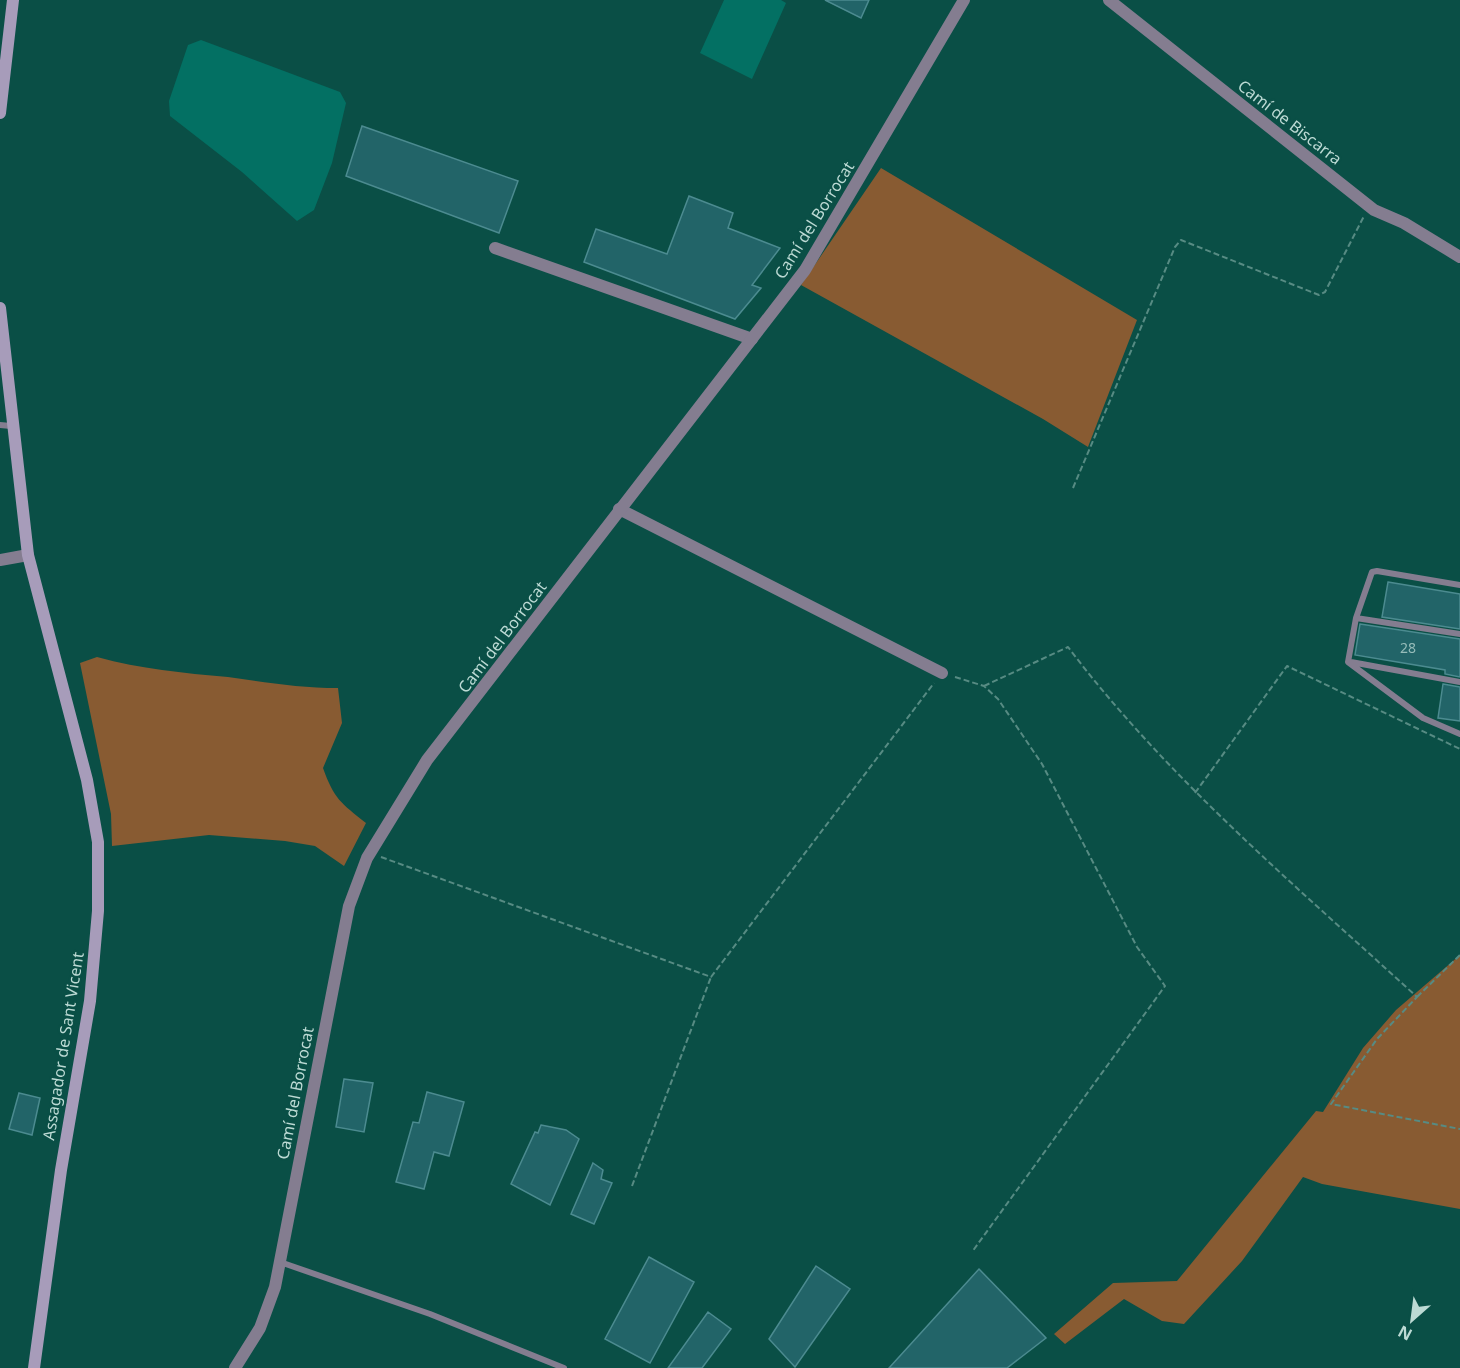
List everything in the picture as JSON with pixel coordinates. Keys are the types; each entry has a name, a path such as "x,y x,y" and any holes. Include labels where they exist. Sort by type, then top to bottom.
{"main road":[{"path":"0,113 13,0"},
{"name":"Assagador de Sant Vicent","path":"0,308 6,425 28,555 87,780 98,842 98,911 90,1001 61,1170 34,1368"}],"street":[{"name":"Camí del Borrocat","path":"235,1368 260,1328 275,1287 349,906 370,853 427,760 491,680 619,509 805,270 964,0"},
{"name":"Camí de Biscarra","path":"1109,0 1369,206 1460,257"},
{"path":"495,248 752,339"},
{"path":"619,509 942,673"},
{"path":"0,560 28,555"}],"lane":[{"path":"1348,662 1356,618 1372,572 1460,585"},
{"path":"1356,618 1460,634"},
{"path":"1348,662 1460,682"},
{"path":"1348,662 1423,718 1460,734"},
{"path":"279,1262 430,1314 564,1368"}],"path":[{"path":"1073,488 1175,247 1181,240 1319,295 1325,292 1369,206"},
{"path":"984,686 1068,646 1094,681 1194,793 1417,997"},
{"path":"1194,793 1287,666 1460,749"},
{"path":"632,1186 711,977 942,673 984,686 998,699 1042,764 1137,947 1166,986 972,1252"},
{"path":"370,853 711,977"},
{"path":"1460,955 1377,1039 1331,1104 1460,1129"}],"shaded area":[{"path":"724,0 781,0 786,3 752,79 700,53"},
{"path":"201,40 340,92 346,103 332,163 314,210 297,221 242,172 170,116 169,101 188,45"},
{"path":"881,168 1137,320 1088,447 1043,419 801,285"},
{"path":"97,657 162,670 296,686 338,688 342,723 323,768 339,800 366,823 344,866 315,846 285,841 209,835 112,846 111,814 80,663"},
{"path":"1460,955 1460,1209 1322,1184 1303,1177 1242,1261 1184,1324 1162,1321 1124,1299 1065,1344 1054,1334 1113,1283 1177,1281 1316,1111 1323,1112 1363,1048 1396,1010"}],"building":[{"path":"825,0 869,0 861,18"},
{"path":"362,126 518,181 499,233 346,176"},
{"path":"689,196 733,213 728,228 780,248 752,285 761,288 735,319 584,262 596,229 667,254"},
{"path":"1388,582 1460,594 1460,629 1382,617"},
{"path":"1360,624 1460,639 1460,677 1445,674 1445,670 1355,655"},
{"path":"1443,684 1460,687 1460,721 1438,718"},
{"path":"344,1079 373,1083 364,1132 336,1127"},
{"path":"427,1092 464,1102 449,1156 434,1152 424,1189 396,1182 413,1122 419,1123"},
{"path":"19,1093 40,1098 32,1135 9,1129"},
{"path":"541,1125 566,1130 579,1139 550,1205 511,1184 535,1132 538,1133"},
{"path":"593,1163 603,1170 601,1179 612,1183 594,1224 571,1214"},
{"path":"649,1257 694,1282 650,1363 605,1339"},
{"path":"816,1266 850,1289 795,1367 769,1339"},
{"path":"979,1269 1046,1338 1007,1368 889,1368"},
{"path":"708,1312 731,1329 702,1368 668,1368"}]}
